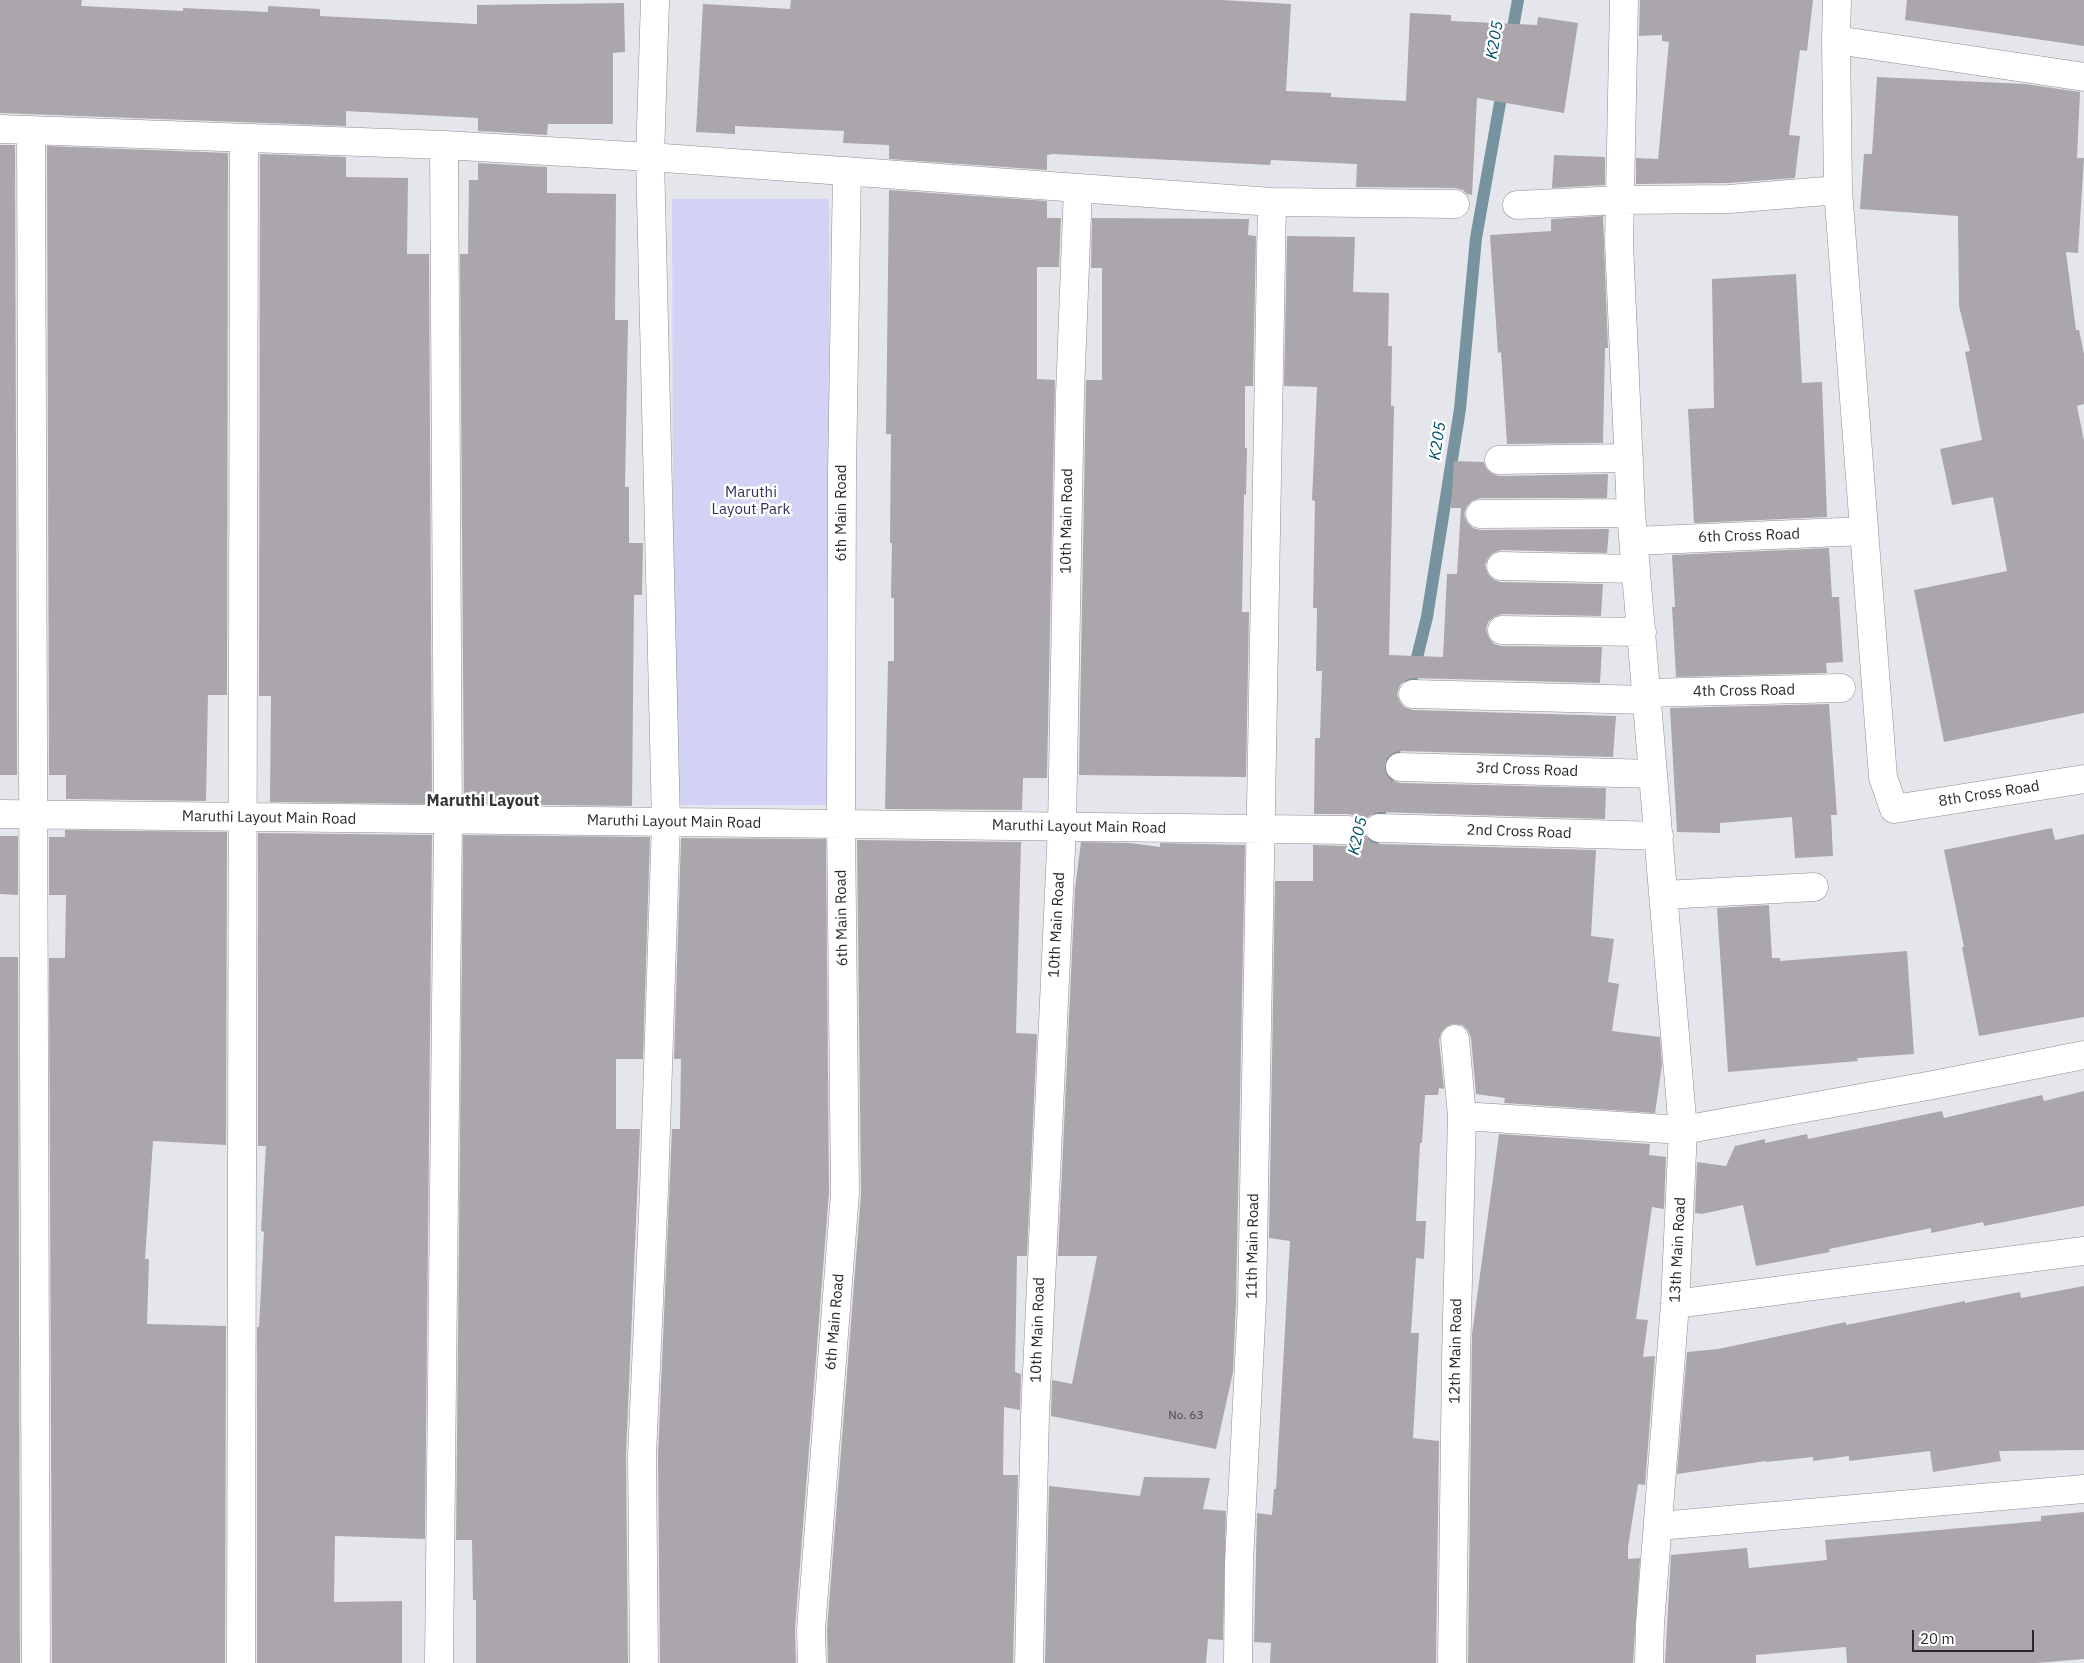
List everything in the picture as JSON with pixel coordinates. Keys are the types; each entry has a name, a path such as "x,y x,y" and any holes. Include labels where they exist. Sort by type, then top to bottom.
{"street":[{"path":"644,1663 642,1455 654,1190 666,822 650,157 655,0"},
{"name":"13th Main Road","path":"1624,0 1619,243 1631,513 1683,1130 1675,1304 1650,1624 1649,1663"},
{"path":"1837,0 1838,190 1864,532"},
{"path":"1836,40 2084,77"},
{"path":"0,130 444,145 650,157 1272,202 1455,204"},
{"path":"31,130 36,1663"},
{"path":"241,1663 244,138"},
{"path":"439,1663 448,820 444,145"},
{"name":"6th Main Road","path":"812,1663 811,1630 846,1193 841,824 842,482 847,171"},
{"name":"10th Main Road","path":"1029,1663 1035,1404 1062,827 1070,394 1078,188"},
{"path":"1516,205 1620,200 1729,199 1838,190"},
{"name":"11th Main Road","path":"1238,1663 1240,1562 1252,1302 1272,202"},
{"path":"1499,460 1629,458"},
{"path":"1480,514 1631,513"},
{"name":"6th Cross Road","path":"1634,541 1864,532"},
{"name":"8th Cross Road","path":"1864,532 1883,777 1894,809 2084,778"},
{"path":"1501,566 1636,569"},
{"path":"1502,630 1642,632"},
{"name":"4th Cross Road","path":"1413,694 1647,696 1841,688"},
{"name":"3rd Cross Road","path":"1400,767 1654,774"},
{"name":"Maruthi Layout Main Road","path":"0,814 1348,830"},
{"name":"2nd Cross Road","path":"1378,828 1659,836"},
{"path":"1664,895 1814,887"},
{"name":"12th Main Road","path":"1452,1663 1456,1360 1462,1116 1455,1039"},
{"path":"1462,1116 1683,1130 1933,1085 2084,1055"},
{"path":"1675,1304 2084,1251"},
{"path":"1658,1526 2084,1489"}],"green space":[{"name":"Maruthi Layout Park","path":"672,199 829,199 831,805 674,805"}],"building":[{"path":"0,0 82,0 81,6 183,11 183,8 268,12 268,6 320,9 320,16 477,24 477,5 624,3 625,52 613,53 613,124 548,124 547,135 478,131 478,118 346,111 346,126 0,113"},
{"path":"791,0 1222,0 1291,4 1286,91 1331,93 1331,97 1406,101 1410,13 1451,15 1451,21 1537,25 1538,17 1578,23 1564,113 1477,98 1472,195 1455,188 1356,187 1357,164 1271,160 1270,165 1053,154 1047,155 1047,170 889,159 889,145 843,143 844,131 735,126 735,134 696,132 703,4 790,9"},
{"path":"1640,0 1813,0 1807,51 1800,50 1789,135 1800,136 1795,178 1728,183 1636,184 1636,158 1658,159 1669,42 1662,41 1662,35 1639,36"},
{"path":"1907,0 2084,0 2084,46 1905,20"},
{"path":"1877,77 2025,84 2080,92 2077,158 2084,158 2078,253 2066,252 2076,330 2079,330 2084,354 2084,404 2077,406 2084,441 2084,713 1944,742 1914,590 2007,571 1993,497 1952,505 1940,449 1982,440 1965,352 1970,351 1959,306 1958,216 1860,209 1864,154 1872,154"},
{"path":"0,145 15,145 17,775 0,775"},
{"path":"47,146 228,153 227,695 208,695 206,801 66,799 66,775 49,775"},
{"path":"260,154 346,157 346,177 408,178 407,254 429,254 432,804 270,802 271,696 259,696"},
{"path":"1554,155 1605,157 1605,185 1552,188"},
{"path":"478,163 547,167 547,193 616,194 615,320 628,320 625,487 629,487 629,543 643,543 642,595 634,595 632,806 464,804 460,254 468,254 469,180 478,180"},
{"path":"889,190 1047,201 1047,218 1061,218 1059,267 1037,267 1037,379 1055,380 1047,778 1023,778 1022,810 885,809 888,661 894,661 894,598 891,598 892,543 890,543 891,434 886,434"},
{"path":"1603,216 1608,348 1605,348 1603,443 1507,444 1501,352 1498,353 1490,235 1551,231 1551,219"},
{"path":"1092,218 1249,219 1248,235 1256,236 1253,386 1245,386 1245,448 1247,448 1246,495 1244,494 1242,612 1249,612 1246,777 1079,775 1086,380 1102,380 1102,268 1091,268"},
{"path":"1287,236 1355,237 1353,292 1389,293 1388,346 1392,346 1391,406 1394,406 1389,655 1443,657 1447,574 1457,574 1461,508 1451,508 1454,461 1484,462 1486,468 1491,473 1499,476 1608,474 1607,498 1480,498 1472,501 1467,506 1464,514 1467,522 1473,528 1480,530 1609,529 1607,553 1501,550 1493,553 1485,565 1488,574 1500,582 1603,584 1601,616 1502,614 1488,622 1486,629 1489,638 1494,644 1502,646 1602,647 1600,683 1413,678 1406,680 1400,685 1397,694 1404,707 1413,710 1616,716 1613,757 1400,751 1393,753 1387,758 1384,767 1391,780 1400,783 1606,788 1605,819 1379,812 1366,819 1363,827 1356,816 1348,814 1314,814 1315,738 1320,738 1322,671 1316,671 1317,608 1313,608 1315,501 1312,500 1317,387 1284,386"},
{"path":"1796,274 1802,383 1822,382 1827,517 1694,523 1688,409 1714,408 1712,279"},
{"path":"1829,548 1832,597 1839,597 1843,662 1826,663 1827,673 1676,677 1672,607 1675,607 1672,555"},
{"path":"1829,704 1837,815 1831,815 1833,856 1795,858 1792,817 1720,823 1720,833 1677,832 1670,708"},
{"path":"1363,827 1366,836 1371,842 1379,844 1596,850 1591,936 1614,939 1608,982 1619,984 1612,1031 1660,1037 1662,1065 1655,1113 1504,1103 1505,1098 1476,1094 1471,1038 1468,1030 1462,1025 1453,1024 1446,1027 1441,1033 1439,1040 1444,1089 1439,1088 1438,1095 1425,1095 1422,1143 1420,1143 1416,1221 1426,1221 1424,1259 1416,1258 1411,1333 1419,1333 1413,1438 1439,1441 1436,1663 1270,1663 1271,1643 1254,1642 1257,1513 1272,1515 1274,1489 1276,1489 1290,1241 1269,1238 1275,881 1313,881 1313,845 1348,846 1355,844 1361,838 1364,831"},
{"path":"2052,828 2055,840 2084,834 2084,1017 1979,1036 1962,947 1964,947 1944,850"},
{"path":"65,830 227,832 226,1145 153,1141 145,1259 149,1259 147,1324 226,1326 225,1663 52,1663 49,958 65,958 66,895 49,895 49,837 65,837"},
{"path":"258,833 432,835 425,1539 335,1536 334,1602 402,1601 402,1663 257,1663 257,1327 259,1327 264,1232 261,1231 266,1146 258,1146"},
{"path":"463,835 650,837 643,1059 616,1059 616,1129 640,1129 626,1454 628,1663 476,1663 476,1600 473,1600 472,1540 456,1540"},
{"path":"0,836 18,836 18,895 0,894"},
{"path":"681,838 826,839 829,1192 795,1629 796,1663 660,1663 658,1455 672,1129 680,1129 681,1059 674,1059"},
{"path":"857,840 1021,842 1016,1033 1037,1034 1027,1256 1017,1256 1015,1372 1021,1374 1020,1410 1004,1407 1003,1475 1018,1475 1013,1663 828,1663 827,1630 861,1194"},
{"path":"1081,842 1130,843 1160,847 1160,843 1245,845 1233,1372 1216,1449 1051,1416 1052,1380 1072,1384 1097,1256 1058,1256 1075,888"},
{"path":"1769,905 1772,958 1780,958 1780,961 1907,951 1914,1054 1857,1058 1858,1061 1728,1072 1717,908"},
{"path":"0,957 18,957 20,1663 0,1663"},
{"path":"2084,1091 2084,1206 1984,1226 1983,1222 1931,1233 1931,1228 1829,1249 1830,1252 1756,1266 1743,1205 1702,1214 1695,1213 1697,1162 1726,1166 1735,1146 1765,1139 1765,1143 1807,1134 1808,1139 1942,1111 1944,1118 2042,1095 2044,1101"},
{"path":"1499,1134 1650,1144 1649,1155 1666,1157 1664,1209 1652,1207 1636,1319 1648,1320 1643,1357 1655,1356 1645,1485 1638,1484 1628,1547 1628,1559 1640,1558 1633,1663 1468,1663 1472,1334"},
{"path":"2084,1286 2084,1450 1999,1451 2001,1461 1933,1472 1930,1451 1849,1461 1849,1456 1813,1461 1813,1457 1766,1461 1677,1474 1687,1352 1718,1349 1846,1322 1846,1325 1965,1301 1965,1303 2020,1292 2021,1298"},
{"path":"1144,1477 1210,1478 1203,1509 1226,1511 1223,1640 1208,1639 1206,1663 1045,1663 1049,1486 1140,1496"},
{"path":"2084,1512 2084,1659 2037,1663 1847,1663 1846,1647 1756,1655 1756,1663 1665,1663 1671,1555 1747,1548 1749,1568 1827,1560 1825,1540 2041,1521 2041,1516"}],"waterway":[{"name":"K205","path":"1511,39 1518,0"},
{"name":"K205","path":"1407,698 1427,617 1460,409 1476,238 1503,86"},
{"name":"K205","path":"1369,858 1398,736"}],"district":[{"name":"Maruthi Layout","path":"483,801"}]}
